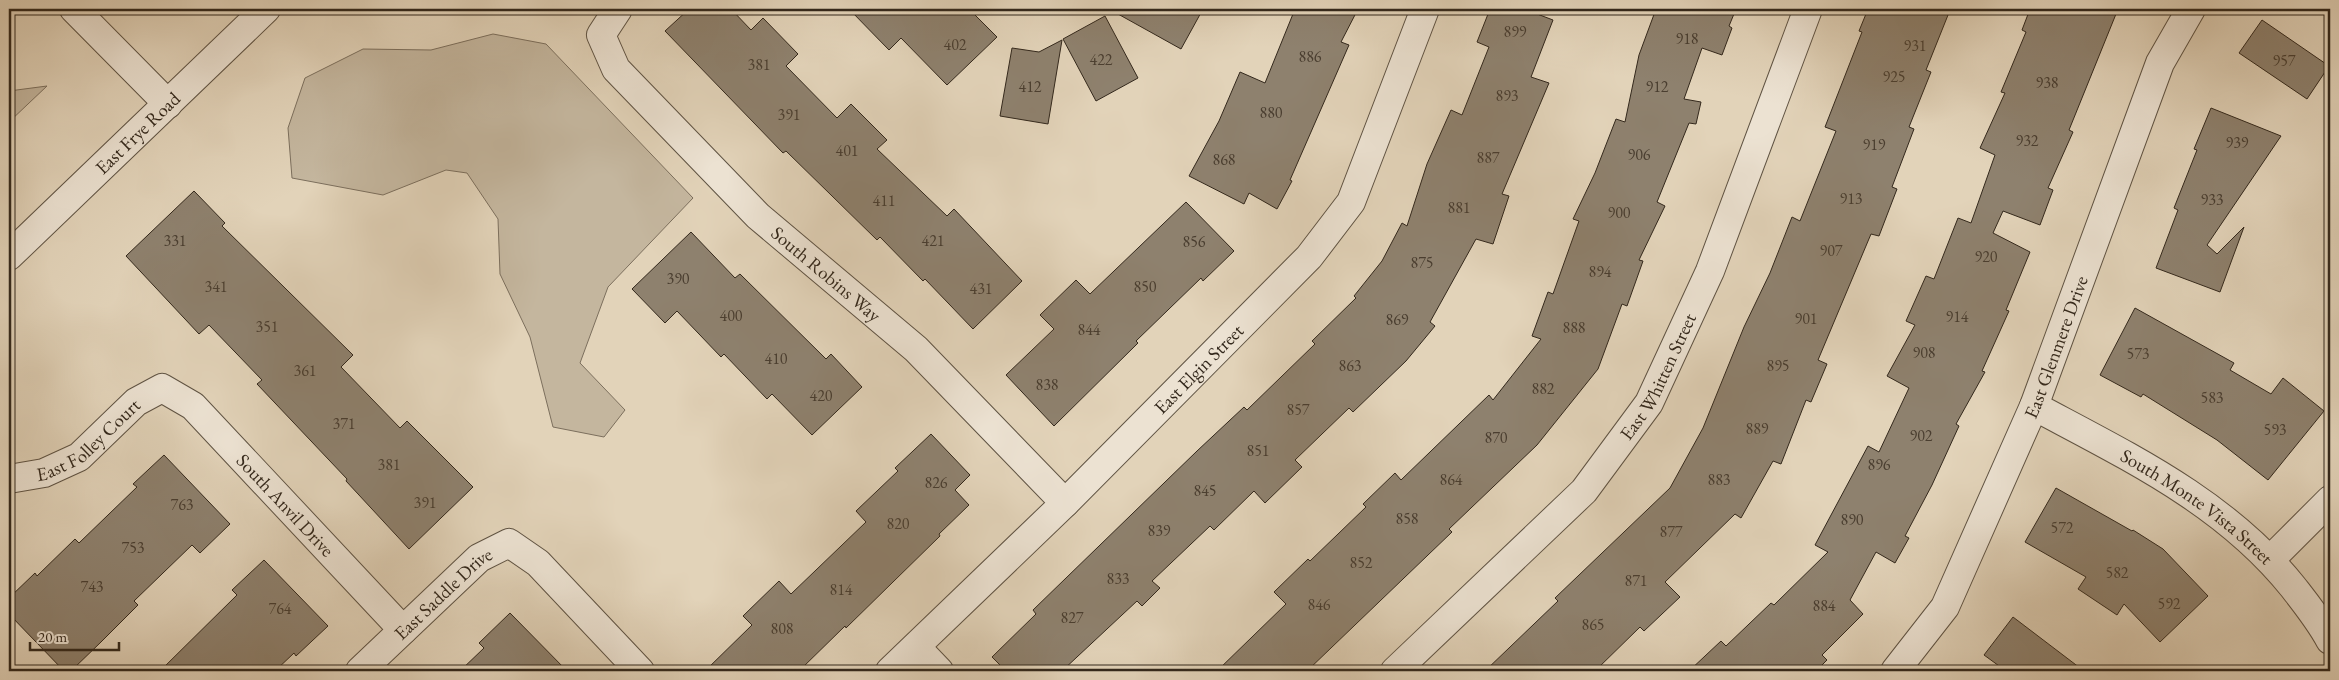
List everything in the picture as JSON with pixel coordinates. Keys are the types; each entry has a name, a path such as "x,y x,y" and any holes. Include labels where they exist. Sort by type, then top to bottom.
{"street":[{"path":"74,9 168,104"},
{"name":"East Frye Road","path":"9,256 266,9"},
{"name":"South Robins Way","path":"618,9 601,35 616,69 758,216 916,349 1065,503"},
{"name":"East Elgin Street","path":"890,671 1065,503 1309,257 1350,202 1425,9"},
{"name":"East Whitten Street","path":"1395,671 1584,491 1649,403 1710,271 1808,9"},
{"name":"East Glenmere Drive","path":"1895,671 1945,607 2034,406 2160,63 2190,9"},
{"name":"East Folley Court","path":"9,479 44,473 79,457 136,402 162,388"},
{"name":"South Anvil Drive","path":"162,388 192,406 403,630"},
{"name":"South Monte Vista Street","path":"2034,406 2146,466 2211,508 2271,559 2320,620 2330,640"},
{"path":"2271,559 2330,500"},
{"name":"East Saddle Drive","path":"360,671 479,558 509,543 538,564 640,671"},
{"path":"916,647 939,671"}],"shaded area":[{"path":"493,34 546,44 693,198 608,287 580,363 625,410 604,437 553,427 530,337 500,274 498,219 467,173 446,170 383,195 292,178 288,128 305,78 363,49 431,50"},
{"path":"47,86 9,122 9,91"}],"building":[{"path":"689,9 731,9 751,30 763,18 798,54 786,66 837,118 851,104 887,140 877,149 947,216 954,209 1022,281 973,329 925,279 923,281 880,237 877,240 786,151 783,153 665,31"},
{"path":"849,9 969,9 997,37 947,85 901,38 889,50"},
{"path":"1109,9 1203,9 1181,49"},
{"path":"1295,9 1358,9 1341,42 1349,45 1290,180 1292,181 1277,209 1249,193 1244,204 1189,176 1219,121 1240,72 1265,83"},
{"path":"1490,9 1524,9 1553,20 1531,77 1549,83 1502,194 1509,196 1493,244 1476,239 1430,322 1435,326 1406,361 1353,412 1349,408 1295,460 1302,467 1265,503 1254,491 1214,530 1210,526 1152,581 1160,588 1142,606 1137,601 1062,671 1006,671 992,657 1036,614 1033,610 1244,407 1247,410 1315,344 1312,341 1356,298 1354,296 1382,261 1402,223 1407,226 1427,164 1451,110 1462,115 1489,47 1477,42"},
{"path":"1656,9 1736,9 1729,26 1732,28 1722,55 1702,48 1684,99 1701,102 1696,124 1689,123 1657,202 1665,206 1639,260 1643,261 1627,306 1622,304 1598,369 1537,445 1449,529 1452,532 1307,671 1217,671 1286,604 1274,592 1308,559 1310,561 1366,507 1363,504 1395,473 1401,480 1489,395 1493,400 1541,339 1532,336 1548,292 1553,294 1579,221 1573,219 1595,173 1616,119 1625,122 1639,55"},
{"path":"1868,9 1933,9 1948,15 1926,70 1931,72 1909,127 1914,129 1892,187 1897,189 1879,236 1871,234 1818,360 1827,364 1811,402 1806,400 1781,464 1773,461 1741,518 1735,514 1665,582 1680,597 1644,631 1640,627 1595,671 1485,671 1558,601 1555,598 1670,488 1703,428 1792,217 1800,221 1836,131 1825,127 1862,32 1859,31"},
{"path":"2030,9 2103,9 2116,14 2069,130 2073,132 2048,188 2053,190 2040,225 2003,211 1993,233 2030,252 2006,310 2009,311 1982,371 1985,372 1956,424 1959,426 1932,485 1905,536 1909,538 1895,563 1876,552 1850,600 1863,614 1822,655 1827,660 1816,671 1689,671 1721,641 1726,646 1771,603 1774,605 1828,552 1815,545 1868,446 1879,452 1909,388 1887,376 1915,325 1906,321 1926,276 1934,279 1958,218 1971,223 1995,155 1980,148 2005,93 2001,92 2026,32 2022,30"},
{"path":"1105,16 1138,78 1096,101 1063,39"},
{"path":"2262,20 2329,66 2307,99 2239,53"},
{"path":"1062,40 1048,124 1000,116 1012,48 1039,52"},
{"path":"2211,108 2281,136 2207,245 2217,254 2244,227 2220,292 2156,268 2178,210 2174,208 2197,150 2194,149"},
{"path":"194,191 225,223 222,226 353,355 341,367 400,428 407,421 473,487 409,549 346,481 347,479 257,384 262,380 209,325 199,334 126,256"},
{"path":"1186,202 1234,251 1203,281 1201,278 1136,341 1138,343 1054,426 1006,375 1054,329 1040,315 1076,280 1090,294"},
{"path":"691,232 735,278 740,274 826,359 831,354 862,387 812,435 772,394 767,399 724,354 721,357 677,311 665,323 632,289"},
{"path":"2135,308 2234,363 2230,370 2271,394 2283,378 2324,411 2268,480 2217,440 2143,394 2141,397 2100,375"},
{"path":"931,434 970,475 955,490 969,505 939,534 940,536 799,671 705,671 752,625 743,616 779,581 791,594 866,522 856,511 898,471 895,468"},
{"path":"164,455 230,524 200,553 192,545 134,601 138,605 101,642 71,671 64,671 9,614 9,598 35,573 37,576 75,539 79,543 137,487 133,484"},
{"path":"2056,488 2133,530 2163,549 2208,596 2160,642 2124,604 2117,615 2078,589 2086,577 2025,542"},
{"path":"264,560 328,626 296,656 294,653 275,671 160,671 237,595 232,590"},
{"path":"510,613 567,671 460,671 484,648 479,643"},
{"path":"2013,617 2084,671 2006,671 1984,655"}]}
